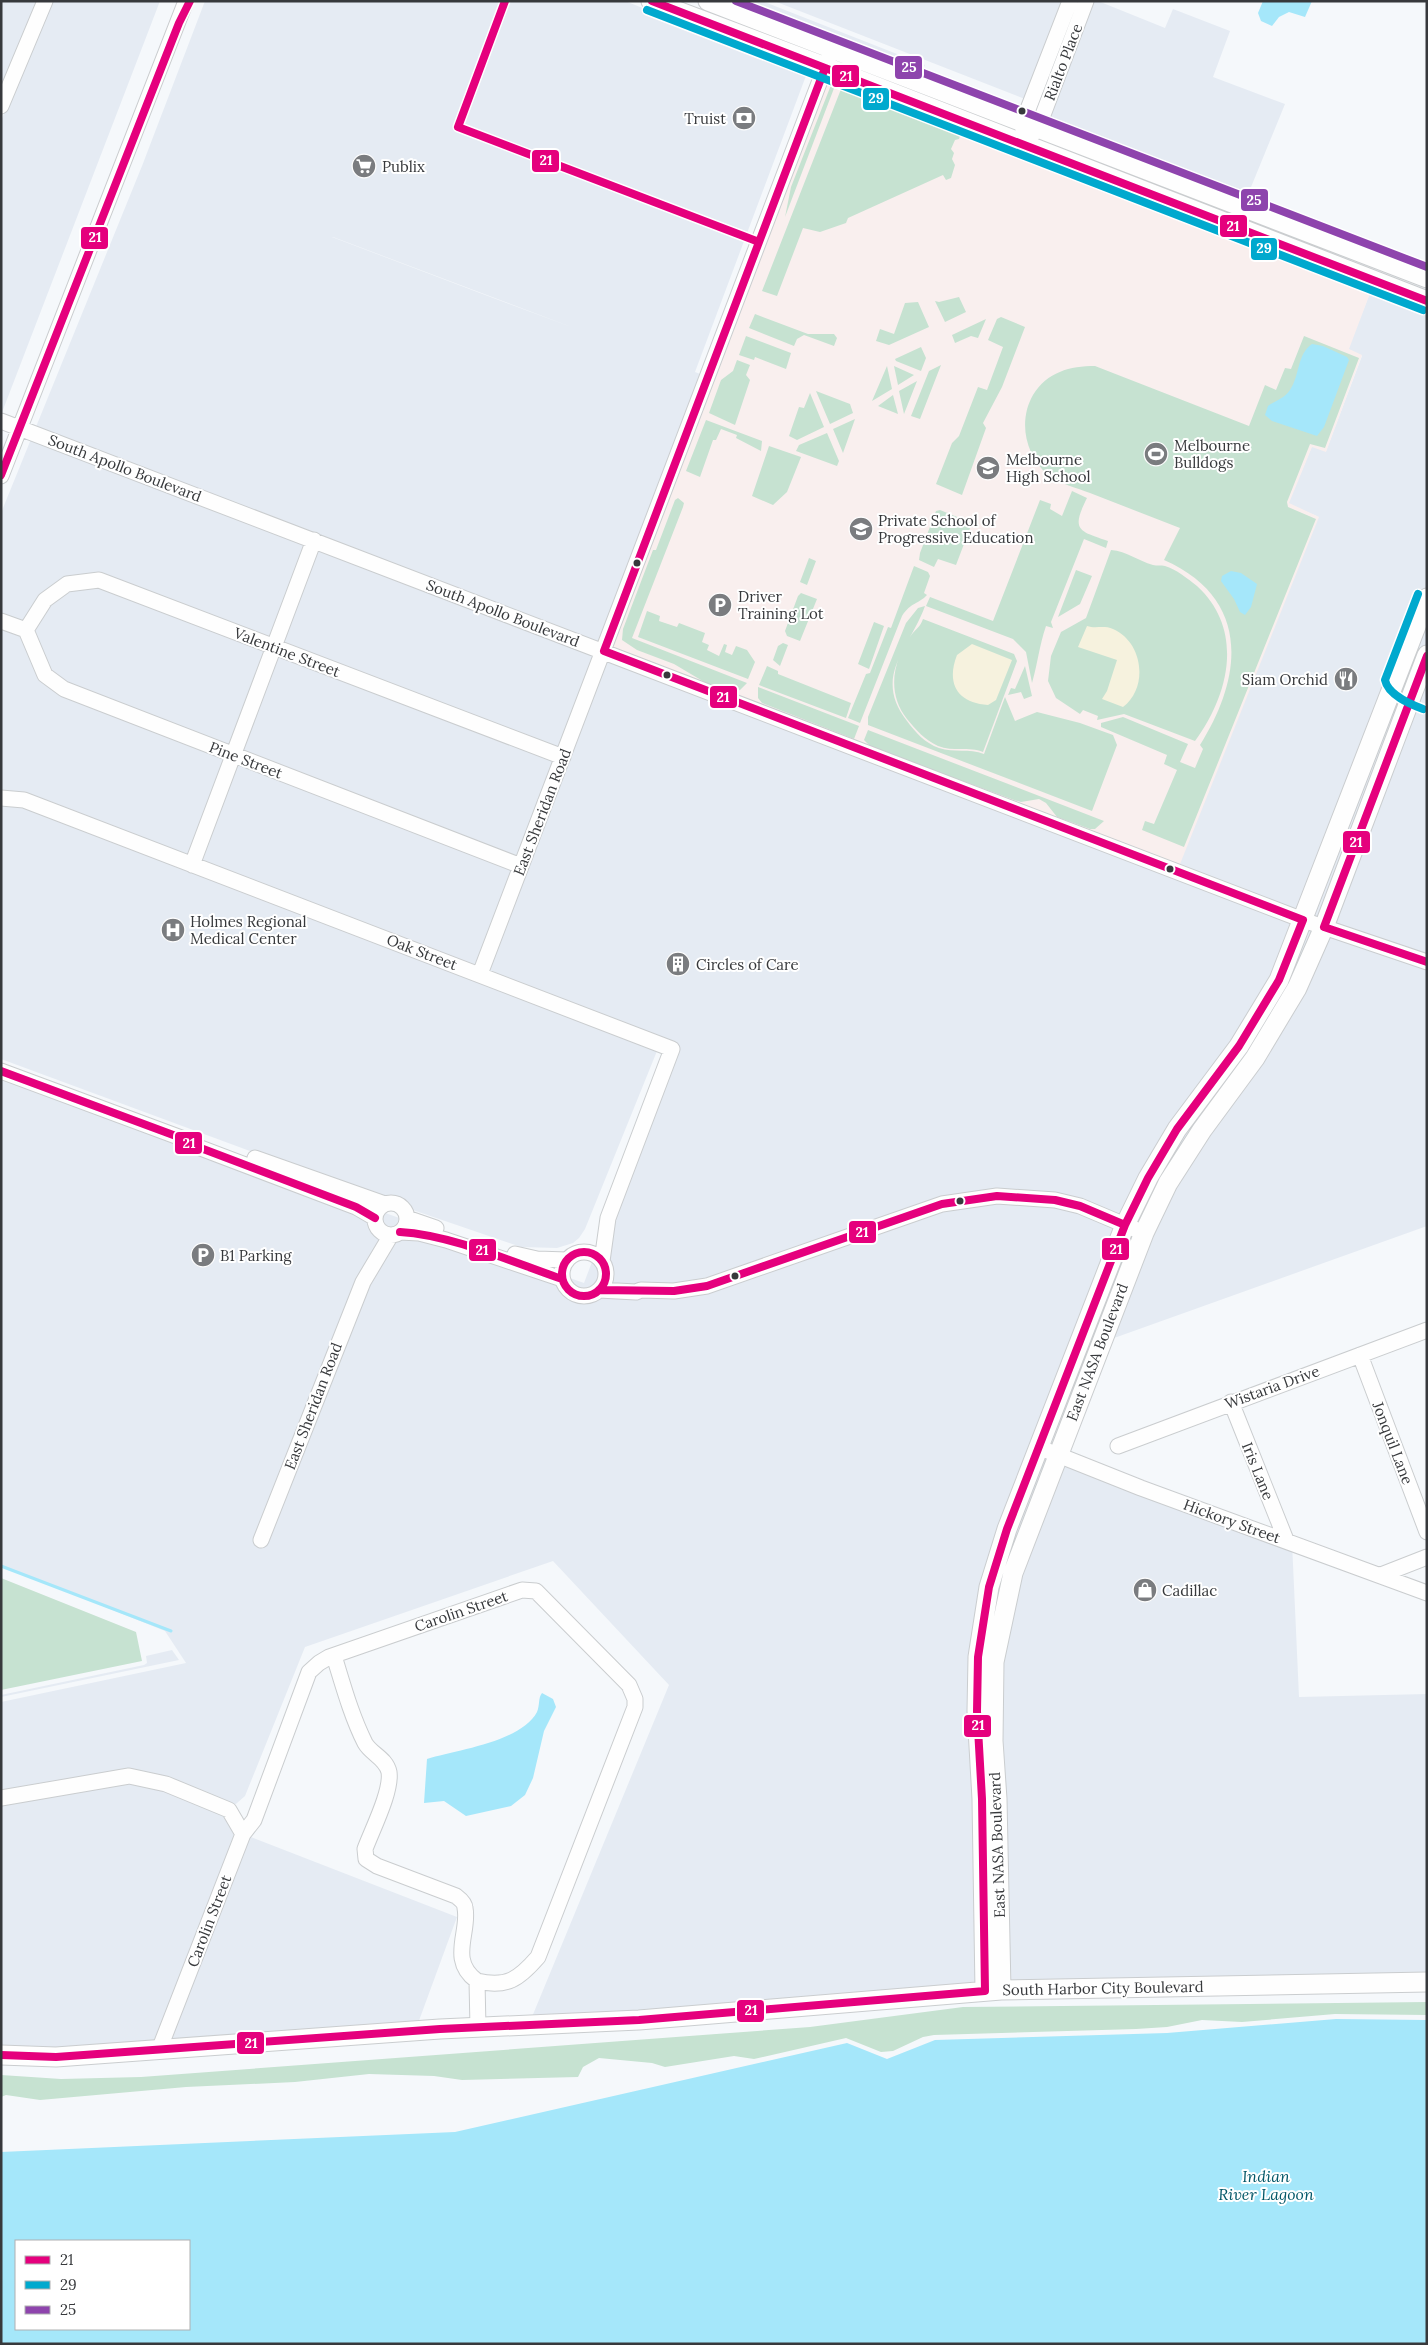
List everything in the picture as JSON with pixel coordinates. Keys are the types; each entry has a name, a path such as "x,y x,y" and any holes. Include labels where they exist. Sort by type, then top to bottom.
{"main road":[{"path":"651,1 1427,301"},
{"path":"708,1 1427,278"},
{"name":"East NASA Boulevard","path":"993,1991 977,1711 978,1657 989,1587 1007,1529 1125,1225 1148,1178 1177,1128 1240,1046 1279,980 1427,598"},
{"name":"East NASA Boulevard","path":"993,1991 997,1799 993,1741 994,1662 1013,1573 1144,1233 1168,1183 1202,1130 1255,1058 1297,988 1324,927 1427,655"},
{"path":"1240,1046 1255,1058"},
{"name":"South Harbor City Boulevard","path":"1,2055 56,2057 478,2028 639,2020 993,1991 1427,1982"}],"street":[{"path":"1,106 45,1"},
{"path":"1,476 186,1"},
{"path":"179,23 190,1"},
{"name":"Rialto Place","path":"1031,125 1040,79 1081,2"},
{"name":"Rialto Place","path":"1023,144 1031,125 1054,84 1081,2"},
{"name":"East Sheridan Road","path":"480,974 832,49"},
{"path":"1040,79 1054,84"},
{"name":"South Apollo Boulevard","path":"1,421 1303,920 1427,962"},
{"path":"192,865 314,540"},
{"name":"Valentine Street","path":"26,630 45,600 68,584 99,580 563,757"},
{"path":"1,621 26,630"},
{"name":"Pine Street","path":"26,630 45,675 64,689 521,866"},
{"name":"Oak Street","path":"1,798 24,800 672,1049 608,1218 604,1266"},
{"path":"1,1071 184,1139 190,1144 385,1204 399,1206 405,1211 407,1218 405,1226 396,1233"},
{"path":"281,1173 356,1207 375,1222 382,1232 419,1233 446,1240 562,1279"},
{"path":"407,1218 523,1256 567,1260 582,1252 592,1254 620,1282 641,1290 674,1291 708,1286 942,1204 997,1196 1055,1200 1080,1206 1144,1233"},
{"path":"375,1222 379,1209 385,1204"},
{"name":"Oak Street","path":"582,1252 596,1240 603,1224 608,1218"},
{"name":"East Sheridan Road","path":"260,1540 367,1273 375,1222"},
{"name":"East Sheridan Road","path":"367,1273 396,1233"},
{"path":"567,1260 562,1270 562,1279 566,1288 577,1295 589,1296 599,1290 604,1282 604,1266"},
{"path":"599,1290 636,1292 641,1290"},
{"name":"Wistaria Drive","path":"1118,1446 1427,1330"},
{"name":"Jonquil Lane","path":"1360,1355 1427,1532"},
{"name":"Iris Lane","path":"1231,1402 1286,1540"},
{"name":"Hickory Street","path":"1038,1447 1141,1488 1427,1593"},
{"path":"1381,1575 1427,1558"},
{"name":"Carolin Street","path":"159,2050 243,1834 254,1820 309,1672 319,1663 334,1656 522,1590 536,1591 629,1685 636,1699 635,1707 538,1957 522,1976 504,1984 477,1981"},
{"path":"334,1656 354,1721 366,1746 379,1756 388,1770 389,1784 365,1849 366,1860 456,1896 465,1906 466,1917 461,1942 464,1963 472,1977 477,1981 478,2028"},
{"path":"1,1798 129,1776 166,1784 229,1810 243,1834"}],"shaded area":[{"path":"1,1 37,1 1,90"},
{"path":"49,1 160,1 1,415 1,121"},
{"path":"205,1 625,1 807,73 695,372 708,377 1319,517 1288,504 1312,446 1326,451 1362,356 1348,349 1375,280 1427,300 1427,1226 1075,1352 1039,1447 1292,1542 1299,1697 1427,1694 1427,1985 997,1995 527,2029 669,1685 553,1561 305,1647 245,1796 229,1810 243,1834 457,1917 413,2037 1,2058 1,1702 186,1663 165,1631 1,1565 1,1067 388,1214 584,1283 672,1050 24,800 1,802 1,513 142,166","holes":["332,237 333,237 574,328"]},
{"path":"736,1 762,1 925,65 921,73"},
{"path":"774,1 1064,1 1025,99"},
{"path":"1092,1 1098,1 1165,28 1173,9 1230,31 1213,77 1285,104 1249,192 1147,160 1047,122"},
{"name":"Melbourne High School","path":"825,66 1375,280 1349,349 1362,355 1326,452 1312,447 1289,503 1319,517 1176,874 604,651"},
{"name":"Holmes Regional Medical Center","path":"10,805 31,809 657,1051 585,1229 579,1238 573,1243 557,1248 521,1247 372,1196 1,1059 1,807"},
{"path":"172,1650 179,1660 1,1697 1,1695 144,1665 147,1663 146,1656"}],"green space":[{"path":"836,83 785,217 791,187 831,85"},
{"path":"843,84 960,128 959,139 955,140 951,149 954,153 952,159 955,165 951,178 946,180 943,175 848,218 846,223 820,232 803,228 777,296 762,291"},
{"path":"959,297 966,312 945,322 935,301 939,302"},
{"path":"918,302 929,327 889,345 876,341 880,329 894,334 905,303"},
{"path":"755,314 808,334 834,334 837,338 834,346 804,335 797,339 794,346 749,328"},
{"path":"1001,317 1025,327 1002,387 983,423 986,428 962,495 936,484 952,443 959,436 978,387 987,390 1003,347 988,340 997,319"},
{"path":"986,319 978,338 971,336 955,343 952,335"},
{"path":"746,336 791,353 786,369 755,357 754,360 739,355"},
{"path":"1304,336 1359,358 1325,448 1310,444 1287,502 1288,507 1316,519 1184,847 1142,830 1145,821 1154,824 1177,770 1164,764 1167,755 1101,727 1101,723 1123,717 1188,744 1180,762 1195,768 1203,749 1200,745 1215,719 1225,692 1231,666 1231,640 1225,617 1212,595 1192,576 1164,560 1180,528 1063,483 1048,475 1040,467 1029,448 1026,437 1025,426 1028,405 1039,387 1052,376 1068,369 1095,366 1249,426 1265,385 1276,390 1285,368 1291,369"},
{"path":"921,347 926,358 921,371 896,361 895,359"},
{"path":"737,360 750,365 746,375 750,380 735,425 709,413 721,380 733,371"},
{"path":"941,365 920,419 911,416 929,371"},
{"path":"887,366 892,389 872,401"},
{"path":"894,366 914,375 898,385"},
{"path":"917,381 904,414 899,391"},
{"path":"816,391 850,404 853,413 830,424"},
{"path":"810,393 824,427 797,440 789,436 799,407 804,408"},
{"path":"893,395 898,414 878,406"},
{"path":"855,419 843,453 833,429"},
{"path":"706,420 762,441 761,451 736,438 737,435 721,429 716,440 713,440 700,477 686,471"},
{"path":"827,433 839,461 837,466 796,451 799,445"},
{"path":"769,446 801,457 787,492 773,505 752,496"},
{"path":"1072,491 1087,498 1079,517 1080,528 1090,535 1108,541 1106,548 1084,539 1051,622 1053,628 1046,626 1032,683 1026,652 1013,639 926,606 930,597 993,621 1040,500 1051,504 1050,509 1062,516"},
{"path":"678,498 684,503 683,507 632,638 747,683 740,690 729,693 706,683 674,664 637,650 622,640 623,629 653,550 656,550 675,500"},
{"path":"940,510 972,523 956,565 938,559 934,567 919,560 936,511"},
{"path":"1111,550 1122,552 1153,565 1169,567 1182,574 1197,586 1212,603 1222,622 1226,642 1227,663 1223,683 1207,723 1195,741 1124,714 1097,720 1098,716 1083,710 1080,714 1056,698 1048,681 1051,656 1061,632 1086,618"},
{"path":"809,558 816,561 807,585 800,582"},
{"path":"914,566 928,572 930,576 924,593 927,595 909,608 902,616 860,723 848,718 866,674 870,673 888,627 891,628"},
{"path":"1076,570 1092,576 1080,604 1058,617"},
{"path":"801,593 817,599 800,641 787,636 785,631 798,596"},
{"path":"925,606 897,662 893,676 893,690 897,705 910,725 925,740 939,748 973,751 984,754 1005,697 1015,721 1037,712 1080,723 1113,735 1117,745 1092,811 868,725 868,717 906,623 918,608"},
{"path":"647,611 660,616 659,621 677,627 679,623 705,633 702,642 709,645 707,650 719,656 724,644 727,645 725,652 732,655 736,646 747,650 755,662 748,679 638,637"},
{"path":"923,619 1014,654 1017,661 983,752 972,749 949,749 933,744 917,731 900,709 894,687 894,676 905,644 920,626"},
{"path":"874,622 884,626 869,669 858,664"},
{"path":"783,643 788,645 780,666 773,660 778,646"},
{"path":"767,666 778,671 778,674 851,703 846,718 759,685"},
{"path":"1025,666 1032,696 1024,699 1021,692 1008,695 1011,688 1015,689"},
{"path":"758,687 859,726 854,739 762,703 758,698"},
{"path":"868,730 1104,821 1095,829 1090,829 1057,817 1046,803 1039,799 1021,802 1014,800 871,747 864,740"},
{"path":"1,1578 136,1632 142,1661 1,1690"},
{"path":"1427,2002 1427,2015 1335,2014 1242,2022 1202,2020 1167,2027 1136,2029 934,2035 923,2037 893,2051 881,2052 846,2038 754,2059 734,2056 665,2067 652,2063 599,2058 583,2067 578,2077 462,2080 434,2076 369,2074 295,2082 186,2087 40,2100 6,2095 1,2097 1,2075 61,2079 141,2077 810,2027 963,2007"}],"sand":[{"path":"1087,626 1113,629 1123,635 1131,644 1136,654 1139,665 1137,688 1123,707 1102,699 1107,691 1117,660 1078,647"},
{"path":"972,644 1012,660 996,700 988,705 977,703 962,696 954,683 953,674 957,655"}],"water":[{"path":"1263,1 1312,1 1305,17 1289,12 1279,17 1272,26 1261,21 1258,13"},
{"path":"1312,344 1323,346 1347,357 1349,360 1324,427 1317,436 1272,421 1265,415 1268,406 1283,397 1290,390 1296,378 1301,359 1307,348"},
{"path":"1231,571 1241,573 1257,584 1251,607 1245,615 1240,612 1234,599 1221,581 1222,576"},
{"path":"542,1693 553,1699 556,1707 544,1731 533,1778 525,1795 511,1806 466,1816 444,1801 424,1803 427,1759 471,1748 503,1738 517,1731 529,1722 537,1712"},
{"name":"Indian River Lagoon","path":"1336,2019 1427,2020 1427,2344 1,2344 1,2152 455,2132 847,2043 887,2059 935,2040 1167,2033"}],"waterway":[{"path":"1,1566 171,1631"}],"transit line":[{"name":"21","path":"1,475 179,23 190,1"},
{"name":"21","path":"505,1 458,127 759,242"},
{"name":"21","path":"652,1 1427,301"},
{"name":"25","path":"736,1 1427,267"},
{"name":"29","path":"647,10 1423,310"},
{"name":"21","path":"1,2055 56,2057 440,2029 639,2020 985,1991 982,1799 977,1711 978,1657 989,1587 1007,1529 1125,1225 1148,1178 1177,1129 1239,1046 1279,980 1303,920 604,651 825,68"},
{"name":"29","path":"1418,594 1385,680 1390,690 1395,694 1406,702 1423,709"},
{"name":"21","path":"1427,656 1324,927 1427,962"},
{"name":"21","path":"1,1071 184,1139 190,1144 356,1207 375,1218"},
{"name":"21","path":"599,1290 674,1291 707,1286 942,1204 997,1196 1055,1200 1080,1206 1125,1225"},
{"name":"21","path":"400,1232 420,1234 461,1244 562,1279"},
{"name":"21","path":"584,1252 596,1256 602,1262 606,1274 602,1286 596,1292 584,1296 572,1292 566,1286 562,1274 566,1262 572,1256 584,1252"}],"place":[{"name":"Truist","path":"744,118"},
{"name":"Publix","path":"364,166"},
{"name":"Melbourne Bulldogs","path":"1156,454"},
{"name":"Melbourne High School","path":"988,468"},
{"name":"Private School of Progressive Education","path":"861,529"},
{"name":"Driver Training Lot","path":"720,605"},
{"name":"Siam Orchid","path":"1346,679"},
{"name":"Holmes Regional Medical Center","path":"173,930"},
{"name":"Circles of Care","path":"678,964"},
{"name":"B1 Parking","path":"203,1255"},
{"name":"Cadillac","path":"1145,1590"}]}
